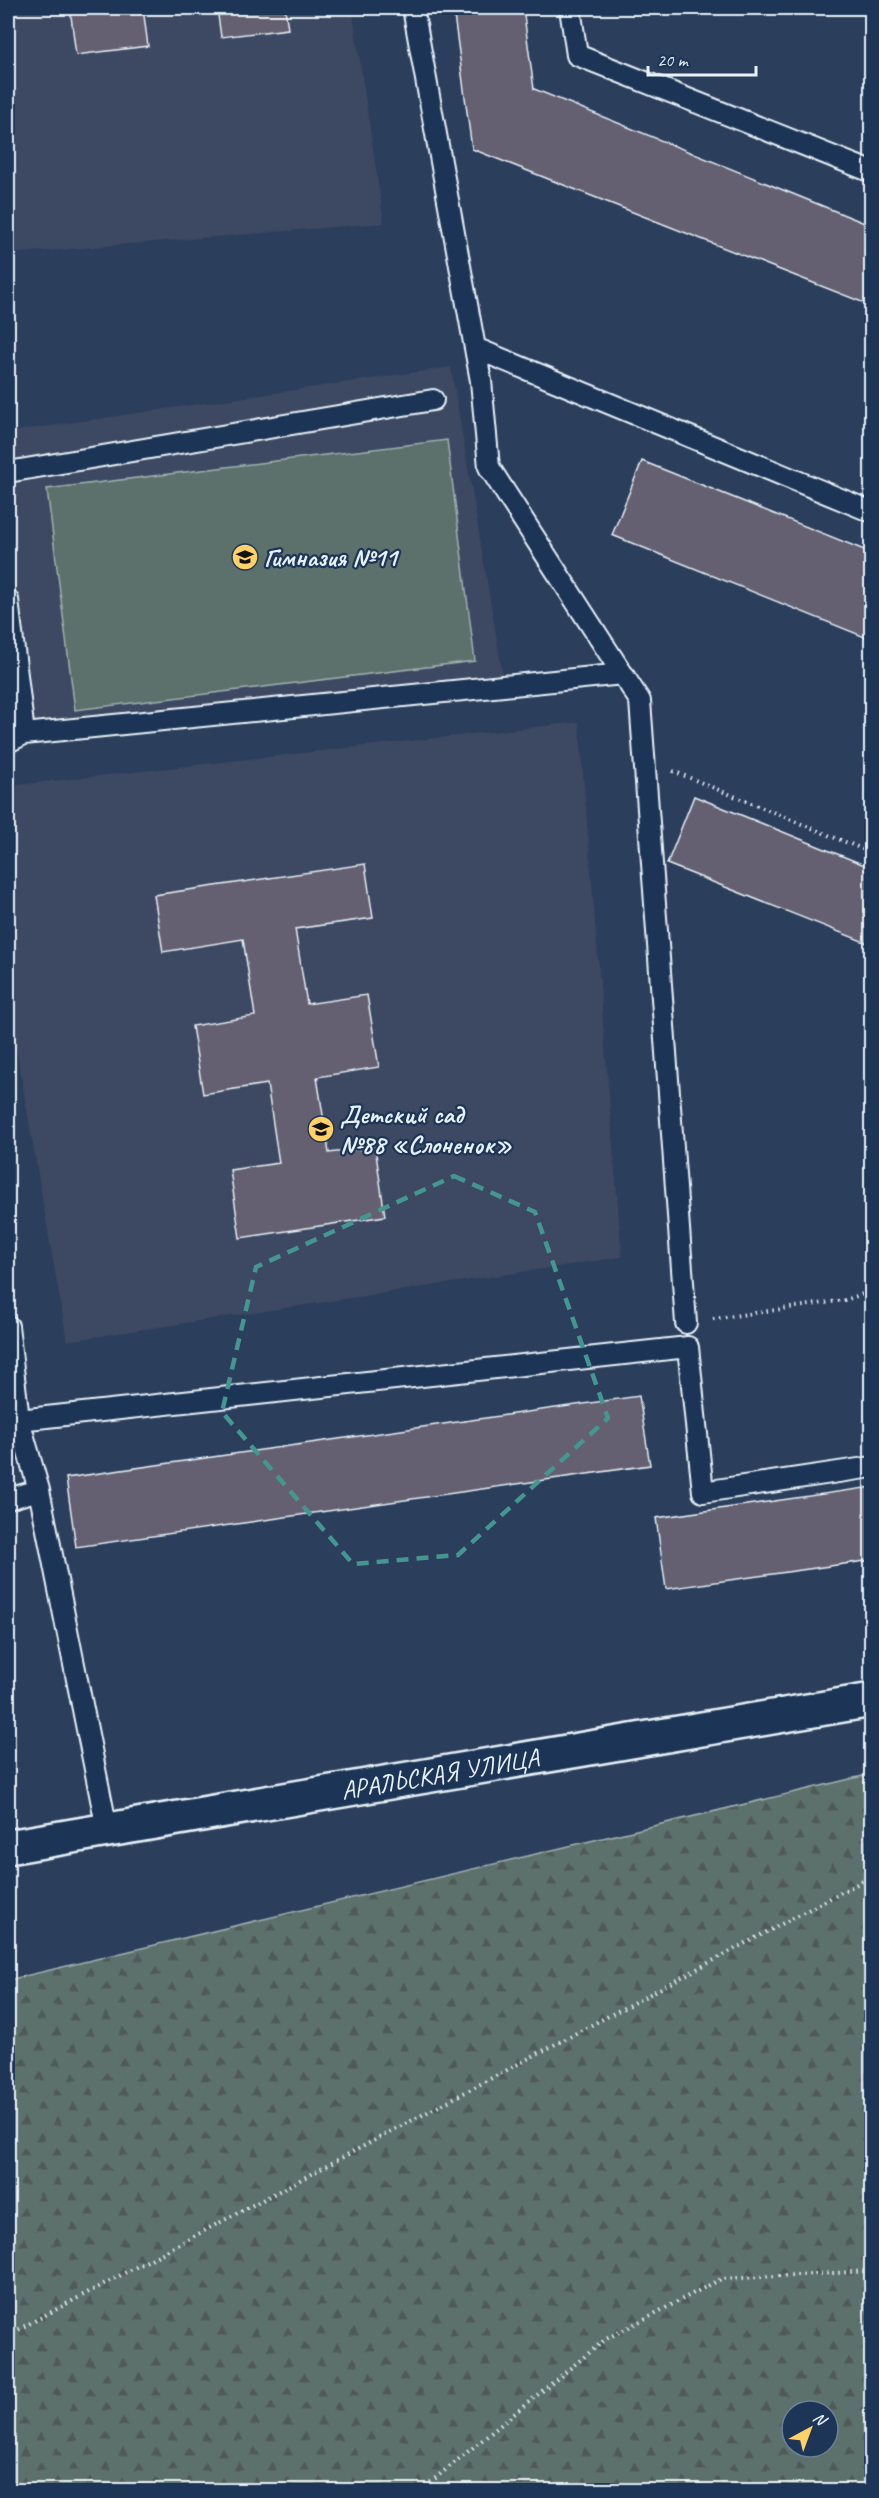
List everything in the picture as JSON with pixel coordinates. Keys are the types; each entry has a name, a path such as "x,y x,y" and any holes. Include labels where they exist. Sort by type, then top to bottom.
{"street":[{"name":"АРАЛЬСКАЯ УЛИЦА","path":"8,1847 107,1828 872,1700"}],"lane":[{"path":"413,8 481,381 489,466 640,701 686,1323"},
{"path":"570,8 578,55 872,172"},
{"path":"475,348 872,512"},
{"path":"8,472 433,400"},
{"path":"8,600 16,738 623,674"},
{"path":"8,1326 19,1420 39,1490 107,1828"},
{"path":"19,1420 688,1347 703,1492 872,1467"},
{"path":"8,1499 39,1490"}],"path":[{"path":"644,759 872,853"},
{"path":"686,1323 845,1300 872,1291"},
{"path":"8,2335 872,1875"},
{"path":"421,2490 606,2338 722,2279 872,2271"}],"highlighted area":[{"path":"454,1176 535,1212 608,1418 458,1555 353,1564 222,1412 256,1267"}],"shaded area":[{"path":"8,8 352,8 384,223 8,254"},
{"name":"Гимназия №11","path":"451,367 504,682 8,736 8,432"},
{"name":"Детский сад №88 «Слоненок»","path":"579,722 622,1257 67,1341 8,1001 8,786"}],"green space":[{"name":"Гимназия №11","path":"447,440 475,661 75,710 47,489"},
{"path":"871,1774 871,2490 8,2490 8,1980"}],"building":[{"path":"70,8 143,8 148,46 76,55"},
{"path":"217,8 285,8 288,29 221,37"},
{"path":"453,8 523,8 534,89 872,226 872,306 472,149"},
{"path":"642,461 872,553 872,640 612,535"},
{"path":"694,796 872,868 872,945 667,864"},
{"path":"365,864 373,918 295,929 307,1004 367,995 379,1067 317,1077 329,1153 375,1147 385,1216 240,1238 230,1170 279,1163 267,1084 203,1094 192,1026 255,1016 243,939 163,952 154,895"},
{"path":"639,1396 650,1465 76,1547 66,1478"},
{"path":"872,1487 872,1560 666,1589 656,1518"}],"place":[{"name":"Гимназия №11","path":"245,557"},
{"name":"Детский сад №88 «Слоненок»","path":"321,1129"}]}
